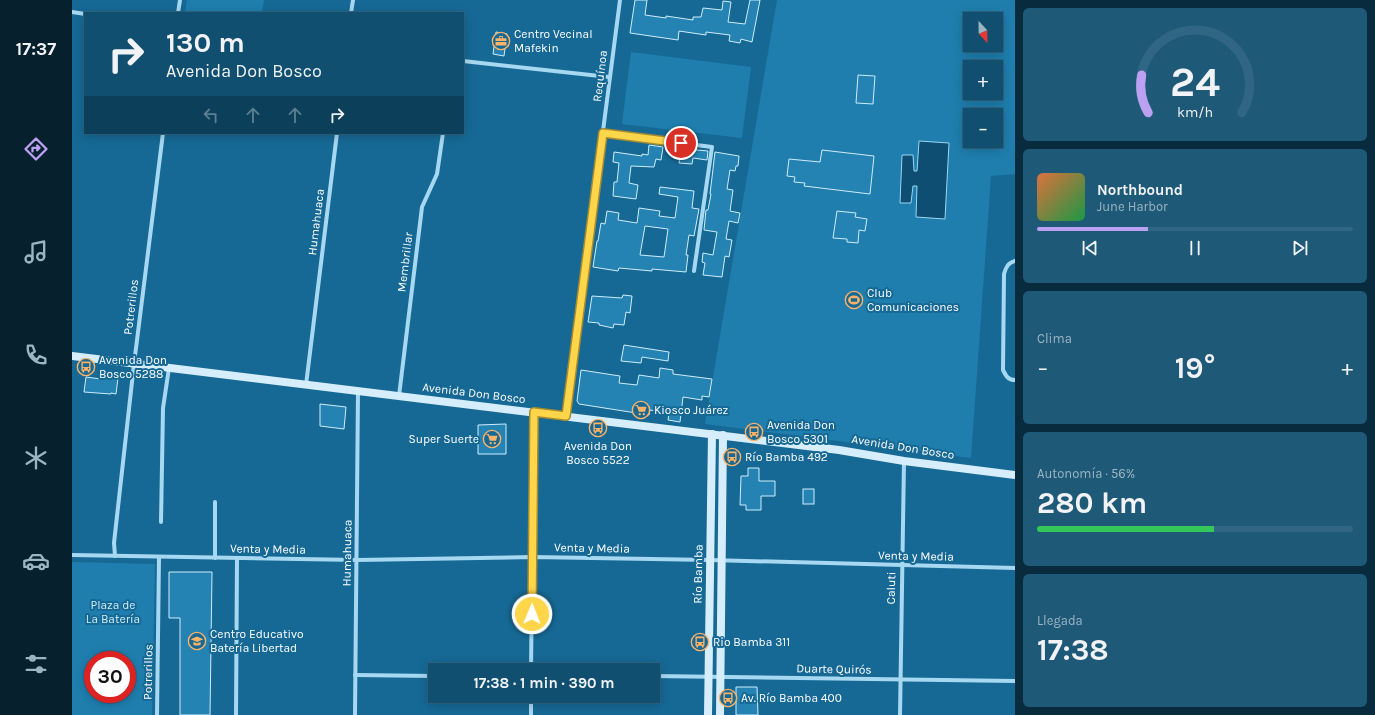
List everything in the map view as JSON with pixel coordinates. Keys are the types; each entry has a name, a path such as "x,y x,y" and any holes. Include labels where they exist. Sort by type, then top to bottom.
{"main road":[{"name":"Avenida Don Bosco","path":"72,356 723,435 1015,475"},
{"name":"Río Bamba","path":"708,715 712,434"},
{"name":"Río Bamba","path":"720,715 723,435"}],"street":[{"path":"178,12 180,0"},
{"path":"351,12 353,0"},
{"name":"Requínoa","path":"566,416 620,0"},
{"path":"72,12 84,14"},
{"path":"464,61 609,77"},
{"path":"603,133 712,147 694,271"},
{"name":"Potrerillos","path":"115,556 114,543 134,364 163,134"},
{"name":"Humahuaca","path":"306,385 337,134"},
{"name":"Membrillar","path":"399,396 422,207 438,174 443,134"},
{"path":"1015,261 1006,267 1004,274 1003,370 1006,377 1011,380 1015,380"},
{"path":"161,522 163,408 169,368"},
{"name":"Humahuaca","path":"354,715 358,391"},
{"path":"531,663 534,412"},
{"name":"Caluti","path":"900,715 901,565 904,461"},
{"path":"215,502 215,558"},
{"name":"Venta y Media","path":"72,555 357,560 533,557 721,560 1015,568"},
{"name":"Potrerillos","path":"158,715 159,557"},
{"path":"236,715 237,558"},
{"path":"355,675 428,676"},
{"name":"Duarte Quirós","path":"660,676 1015,681"},
{"path":"531,703 531,715"}],"green space":[{"path":"187,0 264,0 262,12 185,12"},
{"name":"Club Comunicaciones","path":"777,0 1015,0 1015,174 991,176 971,458 705,424"},
{"path":"631,52 751,67 742,138 622,124"},
{"name":"Plaza de La Batería","path":"72,562 155,564 152,715 72,715"}],"shaded area":[{"path":"919,141 949,143 945,219 916,217 917,186 913,186 911,203 900,203 902,155 913,155 914,171 917,171"}],"building":[{"path":"635,0 647,0 645,15 693,20 693,17 701,17 703,8 722,10 723,1 731,2 728,22 745,24 750,0 760,0 752,42 741,39 740,43 729,41 730,35 706,32 706,35 679,31 678,40 630,33"},
{"name":"Centro Vecinal Mafekin","path":"496,32 507,34 504,56 493,54"},
{"path":"858,75 875,76 873,104 856,103"},
{"path":"649,145 663,147 661,160 656,159 654,167 631,166 629,183 638,185 636,199 613,196 614,182 617,182 619,163 613,162 614,152 642,156 642,154 648,155"},
{"path":"686,149 708,151 707,160 693,158 692,164 679,163 680,155 685,156"},
{"path":"822,150 874,156 870,194 804,186 805,183 794,182 795,177 787,176 789,159 820,162"},
{"path":"715,152 739,156 738,166 736,166 735,171 730,170 727,189 733,190 730,211 740,213 738,223 729,221 726,239 732,240 729,257 725,256 722,277 703,275 705,263 702,262 703,253 713,255 717,232 704,230 706,210 708,210 711,194"},
{"path":"660,187 694,191 692,208 699,209 694,236 689,235 686,255 688,255 686,272 619,268 618,271 593,267 601,223 605,224 607,211 619,213 618,220 637,223 639,208 660,211 659,216 675,218 678,197 659,194","holes":["645,226 668,229 664,257 640,255"]},
{"path":"837,211 856,213 855,217 867,219 865,231 859,230 858,243 847,242 847,239 833,238"},
{"path":"623,295 632,296 630,313 626,312 624,325 614,324 613,328 599,325 599,323 588,322 592,296 622,298"},
{"path":"624,345 669,352 668,361 642,357 641,363 621,361"},
{"path":"660,368 673,370 673,374 712,379 709,397 702,396 702,400 683,397 680,422 668,420 669,413 650,410 649,415 579,404 577,401 581,370 620,376 619,383 637,385 639,375 659,378"},
{"path":"102,376 118,378 116,394 84,392 86,377 101,379"},
{"path":"320,404 346,407 344,429 320,426"},
{"name":"Super Suerte","path":"506,424 506,454 478,454 478,425"},
{"path":"748,468 759,468 759,481 775,481 775,496 761,496 761,510 746,510 746,505 740,505 741,476 748,476"},
{"path":"803,489 814,489 814,504 803,504"},
{"path":"169,572 212,572 210,715 180,715 180,618 169,618"},
{"path":"736,687 757,687 758,715 736,715"}],"place":[{"name":"Centro Vecinal Mafekin","path":"501,41"},
{"name":"Club Comunicaciones","path":"854,300"},
{"name":"Avenida Don Bosco 5288","path":"86,367"},
{"name":"Kiosco Juárez","path":"641,410"},
{"name":"Avenida Don Bosco 5522","path":"598,428"},
{"name":"Avenida Don Bosco 5301","path":"754,432"},
{"name":"Super Suerte","path":"492,439"},
{"name":"Río Bamba 492","path":"732,457"},
{"name":"Centro Educativo Batería Libertad","path":"197,641"},
{"name":"Rio Bamba 311","path":"700,642"},
{"name":"Av. Río Bamba 400","path":"728,698"}],"route":[{"path":"532,614 534,412 566,416 603,133 681,143"}]}
